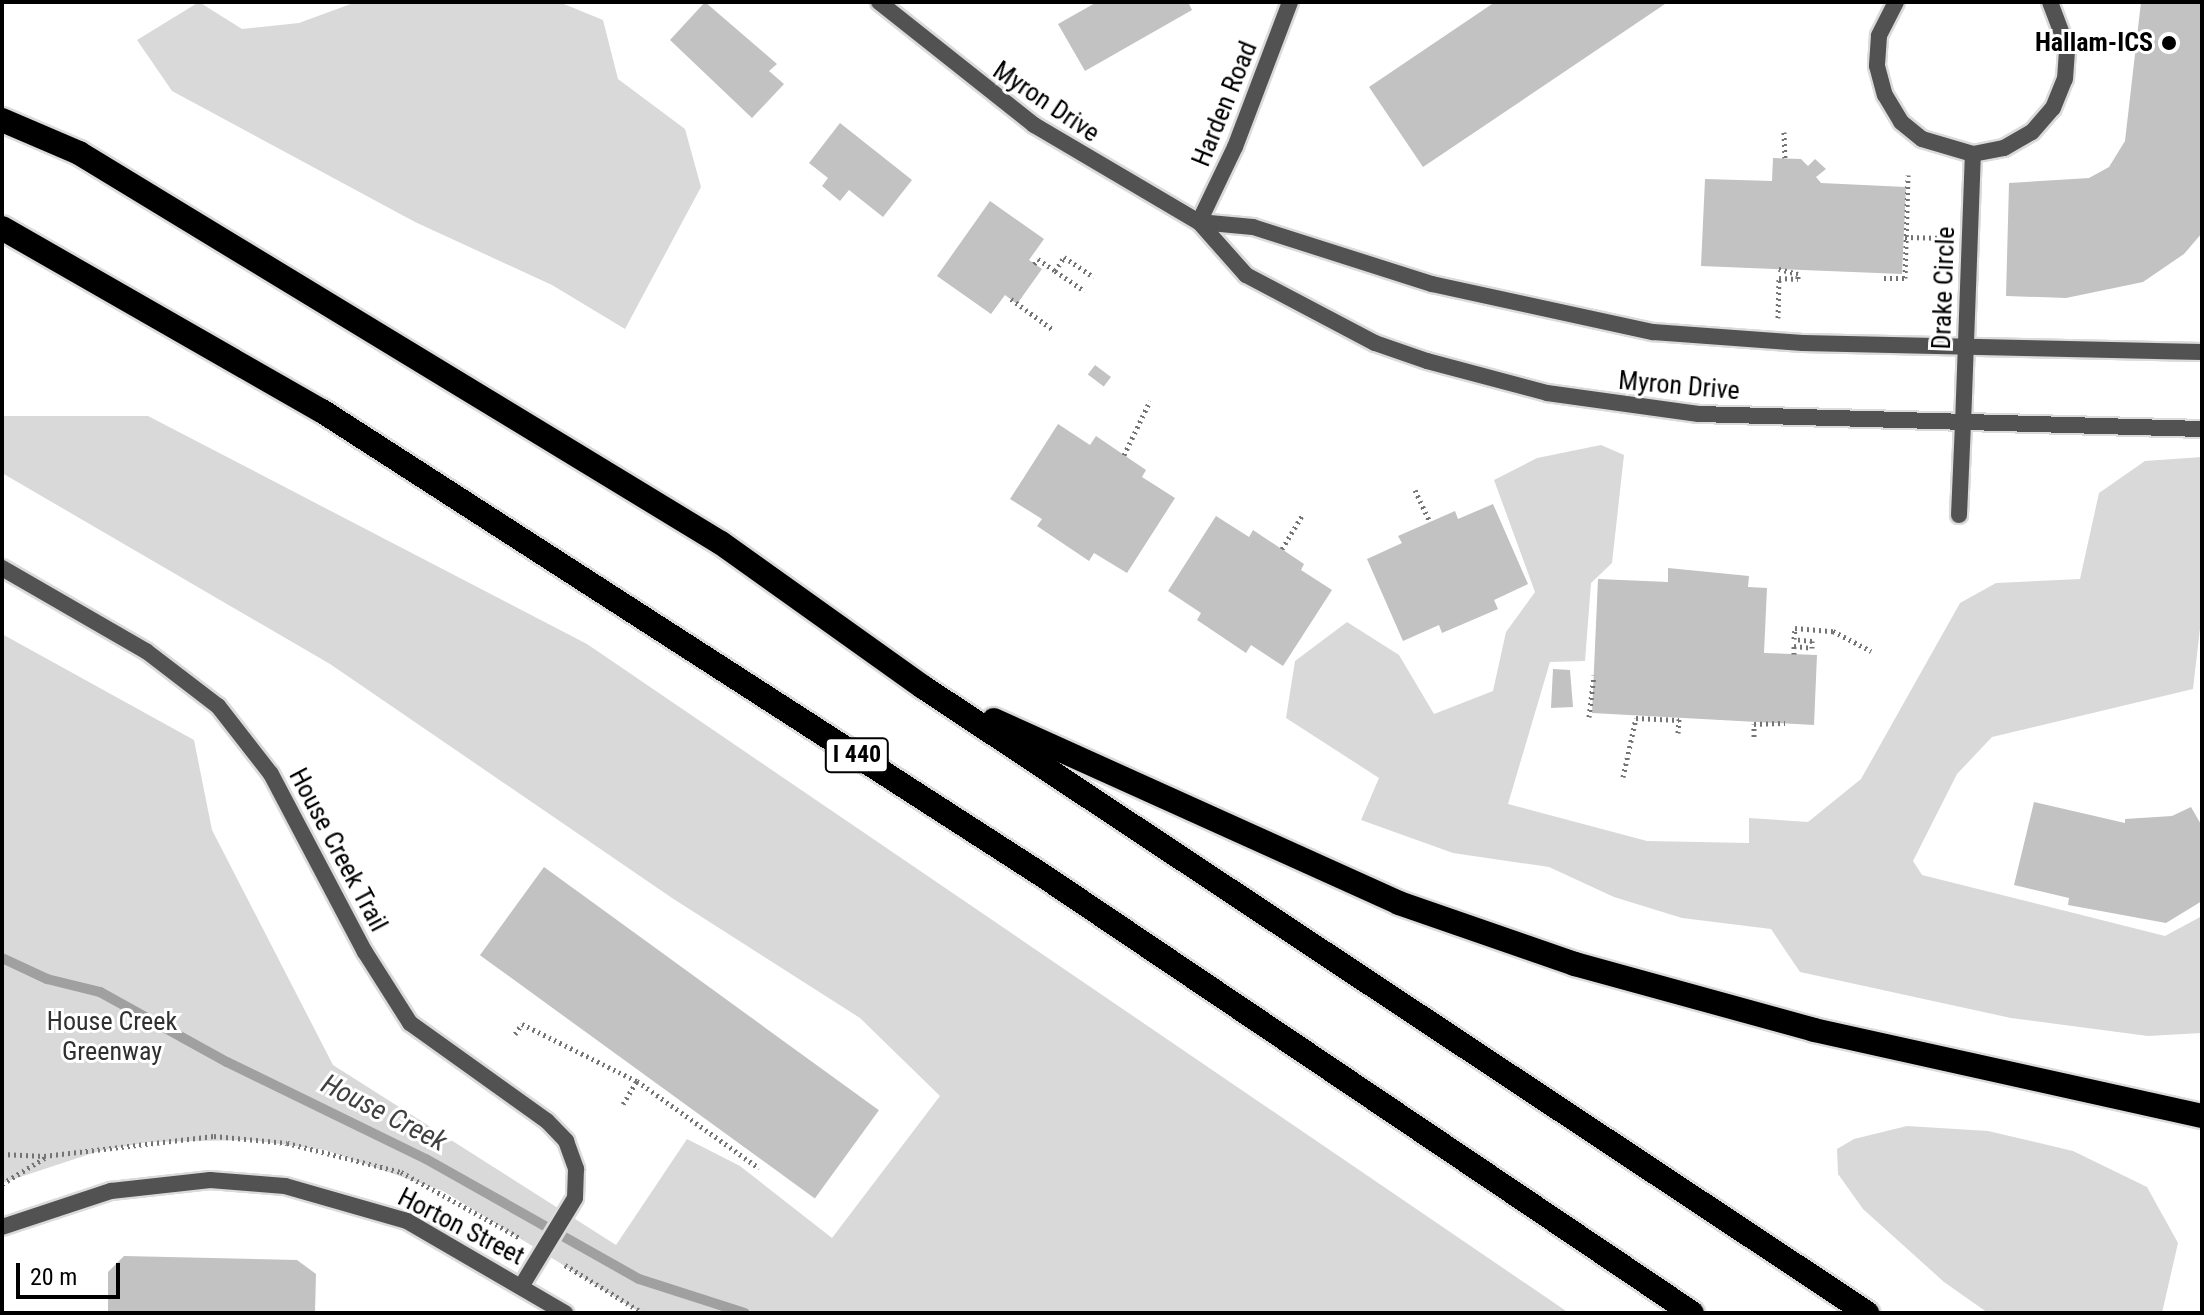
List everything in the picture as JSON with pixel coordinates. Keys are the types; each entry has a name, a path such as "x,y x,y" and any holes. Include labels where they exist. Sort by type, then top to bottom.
{"highway":[{"path":"2,120 79,153 721,543 923,687 1867,1313"},
{"name":"I 440","path":"2,228 349,427 1032,869 1692,1313"},
{"path":"923,687 1399,903 1575,964 1814,1030 2202,1116"}],"street":[{"name":"Myron Drive","path":"879,2 1034,125 1199,222 1246,275 1307,310 1375,343 1488,380 1621,407 1699,414 2202,429"},
{"name":"Harden Road","path":"1199,222 1235,147 1290,2"},
{"path":"1896,2 1879,36 1877,66 1885,95 1901,122 1922,139 1973,154 2004,148 2032,132 2053,108 2065,79 2067,47 2050,2"},
{"name":"Drake Circle","path":"1959,515 1973,154"},
{"name":"Myron Drive","path":"1199,222 1253,227 1432,284 1653,332 1966,347 2202,352"},
{"name":"House Creek Trail","path":"2,568 146,651 218,706 271,774 365,952 410,1023 547,1121 566,1141 576,1169 575,1198 522,1285"},
{"name":"Horton Street","path":"2,1227 111,1191 210,1180 260,1183 320,1193 407,1221 522,1285 565,1313"}],"path":[{"path":"1784,132 1785,158"},
{"path":"1884,278 1905,278 1908,175"},
{"path":"1905,237 1970,239"},
{"path":"1055,271 1064,257 1094,277"},
{"path":"1034,264 1038,259 1085,291"},
{"path":"1778,312 1779,278 1798,279 1798,274 1779,269"},
{"path":"1011,299 1052,329"},
{"path":"1124,455 1150,401"},
{"path":"1415,490 1430,522"},
{"path":"1282,549 1302,516"},
{"path":"1794,654 1794,646 1812,648 1812,641 1794,639 1795,628 1833,631 1871,651"},
{"path":"1589,717 1594,675"},
{"path":"1623,777 1636,718 1680,719 1678,733"},
{"path":"1754,737 1754,724 1785,723"},
{"path":"515,1034 522,1024 637,1081 759,1168"},
{"path":"623,1104 637,1081"},
{"path":"2,1184 49,1155"},
{"path":"583,1276 643,1313"}],"green space":[{"path":"199,2 242,29 299,23 356,2 559,2 603,20 618,79 685,129 701,187 625,329 552,285 415,222 172,91 137,40"},
{"name":"House Creek Greenway","path":"2,416 148,416 587,644 1569,1313 641,1313 443,1191 325,1150 250,1140 148,1142 99,1151 2,1183 2,634 194,740 212,830 333,1065 616,1245 687,1139 740,1166 832,1238 940,1096 860,1018 672,898 330,664 2,473"},
{"path":"1601,445 1624,455 1612,563 1591,583 1585,661 1550,662 1508,804 1647,841 1749,843 1749,818 1808,822 1861,779 1960,603 1996,583 2080,579 2099,493 2145,461 2202,457 2202,611 2193,689 1992,737 1957,774 1913,861 1922,875 2165,936 2202,916 2202,1033 2148,1036 2011,1018 1800,972 1771,929 1682,918 1614,897 1549,867 1453,853 1361,820 1379,778 1286,718 1295,661 1347,622 1399,655 1434,714 1493,691 1506,632 1535,592 1494,480 1537,458"},
{"path":"1907,1126 1988,1131 2073,1151 2147,1187 2178,1243 2162,1313 1988,1313 1944,1282 1863,1209 1838,1174 1837,1149 1854,1139"}],"building":[{"path":"705,2 777,64 769,71 784,84 752,118 670,40"},
{"path":"1097,2 1188,2 1192,10 1085,71 1058,24"},
{"path":"1495,2 1668,2 1423,167 1369,87"},
{"path":"2141,2 2202,2 2202,233 2184,254 2143,282 2066,298 2006,296 2009,183 2089,178 2109,167 2125,141"},
{"path":"840,123 912,180 883,217 849,190 840,201 822,186 828,178 809,163"},
{"path":"1773,158 1801,159 1808,166 1815,159 1826,169 1816,177 1821,183 1906,187 1902,274 1701,266 1705,179 1772,181"},
{"path":"990,201 1044,239 1029,260 1042,269 1017,304 1005,295 991,314 937,276"},
{"path":"1095,365 1111,377 1104,387 1088,375"},
{"path":"1058,424 1090,445 1096,436 1146,470 1142,477 1175,498 1127,573 1094,553 1089,561 1037,526 1042,519 1010,499"},
{"path":"1493,504 1528,584 1494,600 1498,609 1442,633 1439,625 1403,641 1367,559 1402,543 1398,536 1455,511 1458,519"},
{"path":"1216,516 1249,537 1253,530 1304,564 1301,570 1332,590 1283,666 1251,645 1246,653 1197,620 1201,613 1168,591"},
{"path":"1668,568 1749,576 1748,587 1767,588 1764,653 1817,655 1814,725 1592,713 1598,579 1668,582"},
{"path":"1553,669 1570,670 1573,707 1551,708"},
{"path":"2034,802 2125,823 2125,819 2172,816 2191,807 2202,826 2202,901 2166,923 2068,905 2069,898 2014,885"},
{"path":"544,867 879,1110 815,1199 480,955"},
{"path":"124,1256 297,1260 316,1274 315,1313 108,1313 108,1272"}],"waterway":[{"name":"House Creek","path":"2,958 47,979 100,992 227,1062 426,1159 639,1279 745,1313"}],"place":[{"name":"Hallam-ICS","path":"2169,43"}]}
